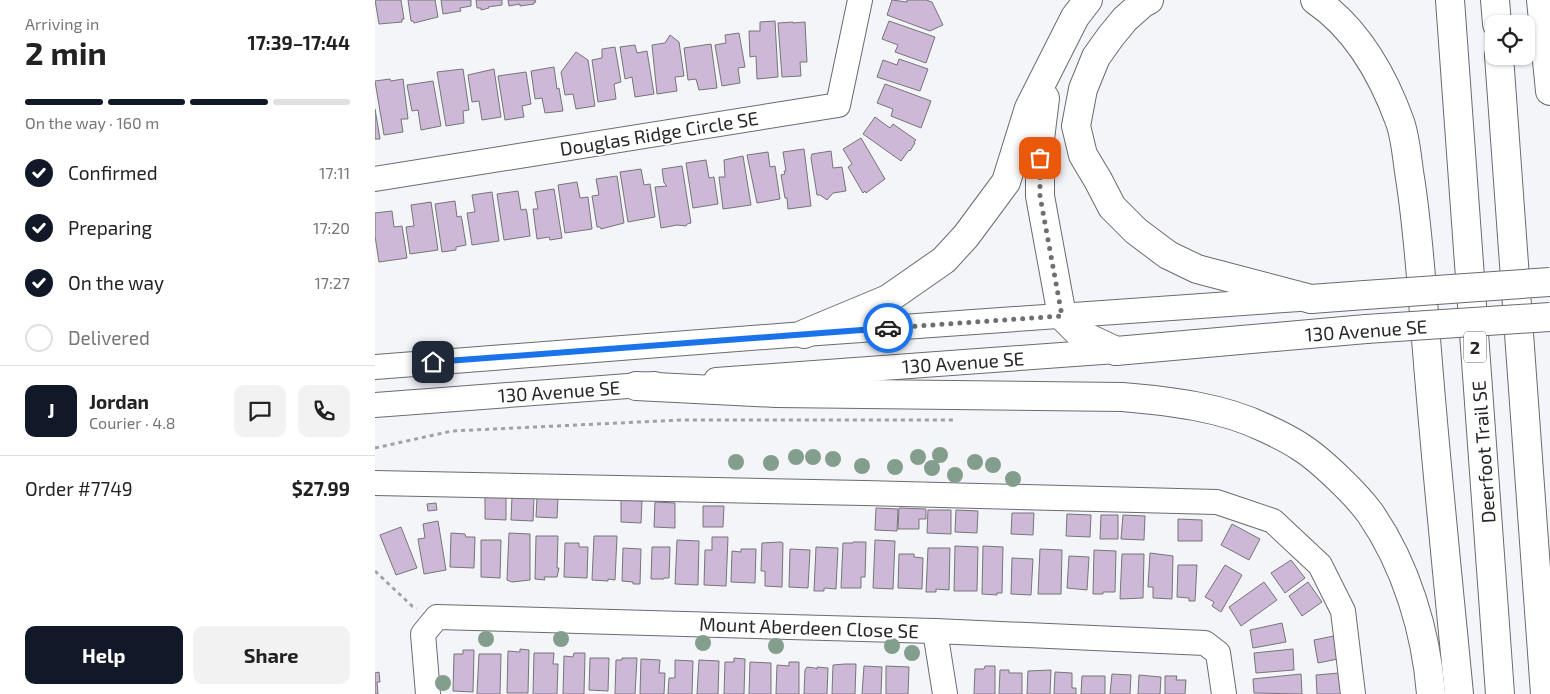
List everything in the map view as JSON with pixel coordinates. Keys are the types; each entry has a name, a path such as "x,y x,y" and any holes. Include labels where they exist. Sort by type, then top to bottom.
{"main road":[{"path":"804,334 889,299 944,260 966,236 1006,182 1029,108 1075,16 1088,0"},
{"path":"1149,0 1125,19 1096,57 1083,89 1076,126 1083,155 1112,207 1136,231 1168,255 1197,269 1311,299"},
{"path":"1315,0 1350,30 1369,58 1400,123 1416,218 1428,369 1459,694"},
{"name":"Deerfoot Trail SE","path":"1450,0 1500,694"},
{"path":"1495,0 1496,15"},
{"path":"1541,0 1550,91"},
{"path":"1500,65 1545,694"},
{"path":"1049,67 1040,139 1040,196 1062,316 1080,334 1116,351"},
{"name":"130 Avenue SE","path":"1311,299 1550,282"},
{"name":"130 Avenue SE","path":"1116,351 1366,329 1550,317"},
{"path":"636,386 776,393 1122,397 1185,404 1218,411 1264,427 1303,448 1349,490 1369,512 1390,545 1411,594 1422,641 1431,694"}],"street":[{"name":"Douglas Ridge Circle SE","path":"375,178 837,105 860,0"},
{"name":"130 Avenue SE","path":"375,366 1311,299"},
{"name":"130 Avenue SE","path":"375,405 1116,351"},
{"path":"375,483 1217,502 1273,521 1320,565 1343,611 1353,694"},
{"path":"428,694 423,634 437,617"},
{"name":"Mount Aberdeen Close SE","path":"437,617 935,631 1205,643 1218,653 1224,694"},
{"path":"935,631 945,694"}],"path":[{"path":"375,448 452,432 661,421 955,420"},
{"path":"375,571 413,606 437,617"}],"building":[{"path":"375,0 401,0 404,19 402,19 402,22 379,24"},
{"path":"408,0 435,0 438,17 414,23 411,21"},
{"path":"441,0 471,0 471,6 460,8 461,11 443,14"},
{"path":"476,0 502,0 502,5 481,10 481,8 477,8"},
{"path":"508,0 535,0 536,2 534,4 509,6"},
{"path":"892,0 907,2 907,0 926,0 932,2 943,25 930,31 887,15"},
{"path":"775,21 778,77 757,79 756,56 750,57 749,31 760,31 760,22"},
{"path":"889,21 935,37 926,63 895,52 898,45 882,39"},
{"path":"805,22 807,62 800,62 801,76 782,77 778,23"},
{"path":"739,33 745,67 738,68 740,83 722,86 715,45 726,43 725,35"},
{"path":"670,35 679,42 684,76 675,77 677,91 657,94 652,45 665,43"},
{"path":"711,44 717,88 699,90 696,79 688,80 684,48"},
{"path":"635,45 637,53 647,51 654,94 635,97 632,77 625,79 620,47"},
{"path":"615,47 621,82 614,84 616,99 598,102 592,60 602,58 602,49"},
{"path":"576,52 588,60 595,106 576,109 573,94 565,95 561,72"},
{"path":"899,59 928,69 920,91 877,77 883,60 897,65"},
{"path":"554,67 563,111 545,113 542,98 535,99 531,71"},
{"path":"463,69 469,110 463,111 464,123 446,126 437,72"},
{"path":"494,69 501,117 482,120 479,101 472,102 468,75"},
{"path":"526,72 531,104 522,106 524,117 505,120 498,76"},
{"path":"390,79 391,81 403,79 408,119 401,119 403,132 384,135 375,81"},
{"path":"433,81 441,126 421,130 418,110 412,111 407,85"},
{"path":"885,84 931,101 921,128 891,116 893,109 877,103"},
{"path":"375,109 380,139 375,139"},
{"path":"875,117 890,128 893,124 916,140 910,151 901,161 863,134"},
{"path":"861,138 885,179 866,193 865,191 863,193 848,167 852,164 843,149"},
{"path":"804,149 811,206 788,209 781,175 785,174 784,171 786,171 783,152"},
{"path":"831,151 833,168 842,167 846,191 833,193 827,200 817,195 811,158 812,154"},
{"path":"768,152 770,167 775,166 780,199 757,203 747,155"},
{"path":"743,156 751,205 723,209 719,177 725,177 724,160"},
{"path":"706,160 709,178 714,177 718,204 693,208 686,163"},
{"path":"682,166 691,223 686,226 677,225 661,228 655,187 667,186 664,183 662,169"},
{"path":"641,169 644,185 650,184 655,217 628,222 620,172"},
{"path":"617,176 624,223 601,229 597,227 592,196 599,195 596,179"},
{"path":"577,182 580,198 588,197 592,229 565,233 558,185"},
{"path":"554,189 562,238 550,240 549,237 537,239 533,209 538,209 535,192"},
{"path":"518,191 521,210 526,209 530,236 504,240 497,194"},
{"path":"492,192 499,241 472,245 467,213 475,212 472,195"},
{"path":"455,201 457,217 461,216 462,220 466,245 456,247 456,250 442,252 435,204"},
{"path":"431,202 438,250 410,254 406,227 414,226 411,205"},
{"path":"392,211 394,227 402,226 407,258 379,262 375,236 375,213"},
{"path":"485,496 506,497 506,520 485,519"},
{"path":"512,497 534,498 533,521 511,520"},
{"path":"537,497 558,498 557,518 536,517"},
{"path":"621,500 642,501 641,523 621,522"},
{"path":"655,502 675,503 675,528 654,527"},
{"path":"436,503 437,510 428,511 427,504"},
{"path":"703,506 724,506 723,527 703,527"},
{"path":"876,508 898,509 897,531 875,530"},
{"path":"899,508 926,509 926,519 919,519 919,529 898,529"},
{"path":"928,510 951,510 951,534 927,533"},
{"path":"956,510 978,511 977,533 955,532"},
{"path":"1012,513 1034,513 1033,535 1011,534"},
{"path":"1067,514 1091,515 1090,537 1066,536"},
{"path":"1101,515 1118,515 1118,539 1100,539"},
{"path":"1123,515 1145,516 1144,540 1121,539"},
{"path":"1178,519 1202,520 1202,541 1178,541"},
{"path":"438,521 446,570 424,574 418,539 425,538 423,524"},
{"path":"1232,524 1260,539 1249,560 1221,545"},
{"path":"401,527 417,568 396,575 380,535"},
{"path":"451,533 475,537 474,568 450,567"},
{"path":"509,533 530,534 530,580 512,582 507,580"},
{"path":"536,536 558,536 557,568 559,568 557,577 544,577 545,580 535,579"},
{"path":"594,536 617,536 615,580 592,580"},
{"path":"712,537 728,537 726,586 704,585 705,550 712,550"},
{"path":"481,540 501,540 500,578 481,577"},
{"path":"677,540 699,541 698,585 675,584"},
{"path":"875,540 895,541 893,589 873,588"},
{"path":"866,542 865,577 861,577 861,588 841,588 843,543"},
{"path":"565,543 579,543 579,547 588,547 587,578 564,577"},
{"path":"762,543 783,543 782,587 765,586 765,571 761,571"},
{"path":"955,546 978,547 977,591 954,591"},
{"path":"983,546 1003,547 1002,593 997,593 997,595 982,594"},
{"path":"652,547 670,547 669,578 651,579"},
{"path":"816,547 838,548 836,589 824,588 824,591 814,591"},
{"path":"623,548 641,549 640,584 622,581"},
{"path":"928,548 950,548 949,590 936,589 936,592 926,592"},
{"path":"741,549 756,549 755,583 731,582 732,551 741,552"},
{"path":"790,549 810,550 808,588 789,587"},
{"path":"1040,549 1062,550 1061,594 1038,594"},
{"path":"1094,550 1116,551 1115,592 1093,594"},
{"path":"1150,553 1173,556 1172,599 1153,598 1153,587 1148,587"},
{"path":"899,554 914,554 914,557 923,558 922,589 898,588"},
{"path":"1122,554 1144,554 1143,598 1120,599"},
{"path":"1069,556 1089,557 1087,590 1067,588"},
{"path":"1012,558 1033,559 1031,595 1011,594"},
{"path":"1291,560 1305,578 1285,593 1271,573"},
{"path":"1178,565 1197,565 1195,601 1189,601 1189,598 1177,597"},
{"path":"1225,565 1242,575 1221,612 1212,606 1214,602 1205,597"},
{"path":"1264,582 1277,600 1241,626 1229,607"},
{"path":"1308,582 1322,602 1302,616 1289,596"},
{"path":"1282,623 1286,642 1253,648 1250,630"},
{"path":"1334,636 1338,659 1318,663 1314,640"},
{"path":"520,649 529,650 528,693 507,693 508,651 520,652"},
{"path":"1293,649 1294,670 1256,673 1254,653"},
{"path":"463,650 474,650 473,692 453,691 454,654 463,654"},
{"path":"534,653 554,653 553,664 558,664 557,694 533,694"},
{"path":"574,653 585,653 584,694 563,694 564,656 573,657"},
{"path":"479,654 501,654 500,694 477,694"},
{"path":"590,658 609,658 608,691 589,690"},
{"path":"622,658 637,658 635,694 615,694 616,660 622,660"},
{"path":"734,658 745,659 744,694 724,694 725,662 734,662"},
{"path":"641,659 660,660 659,673 665,673 664,694 640,694"},
{"path":"675,660 693,661 692,694 668,694 669,678 675,678"},
{"path":"699,660 719,661 718,694 697,694"},
{"path":"750,662 771,663 771,694 749,694"},
{"path":"789,662 799,662 799,694 776,694 777,665 789,666"},
{"path":"856,664 855,694 832,694 833,665"},
{"path":"864,666 882,667 881,694 862,694"},
{"path":"886,666 909,667 908,694 886,694"},
{"path":"985,666 995,666 995,694 974,694 975,669 984,669"},
{"path":"807,667 817,669 817,667 828,668 827,694 804,694 805,670"},
{"path":"1000,670 1009,670 1009,673 1022,673 1022,694 999,694"},
{"path":"1051,670 1050,694 1027,694 1028,671"},
{"path":"379,672 380,682 377,682 378,694 375,694 375,673"},
{"path":"1055,672 1072,673 1072,688 1076,688 1076,694 1054,694"},
{"path":"1339,673 1341,694 1317,694 1316,675"},
{"path":"1112,674 1131,675 1130,694 1110,694"},
{"path":"1301,674 1302,694 1254,693 1253,679"},
{"path":"1139,675 1161,677 1160,694 1138,694"},
{"path":"1082,676 1105,676 1105,694 1081,694"},
{"path":"1165,676 1177,676 1176,680 1186,680 1185,694 1165,694"}],"way so far":[{"path":"888,328 1062,316 1040,196 1040,158"}],"route":[{"path":"433,362 888,328"}]}
